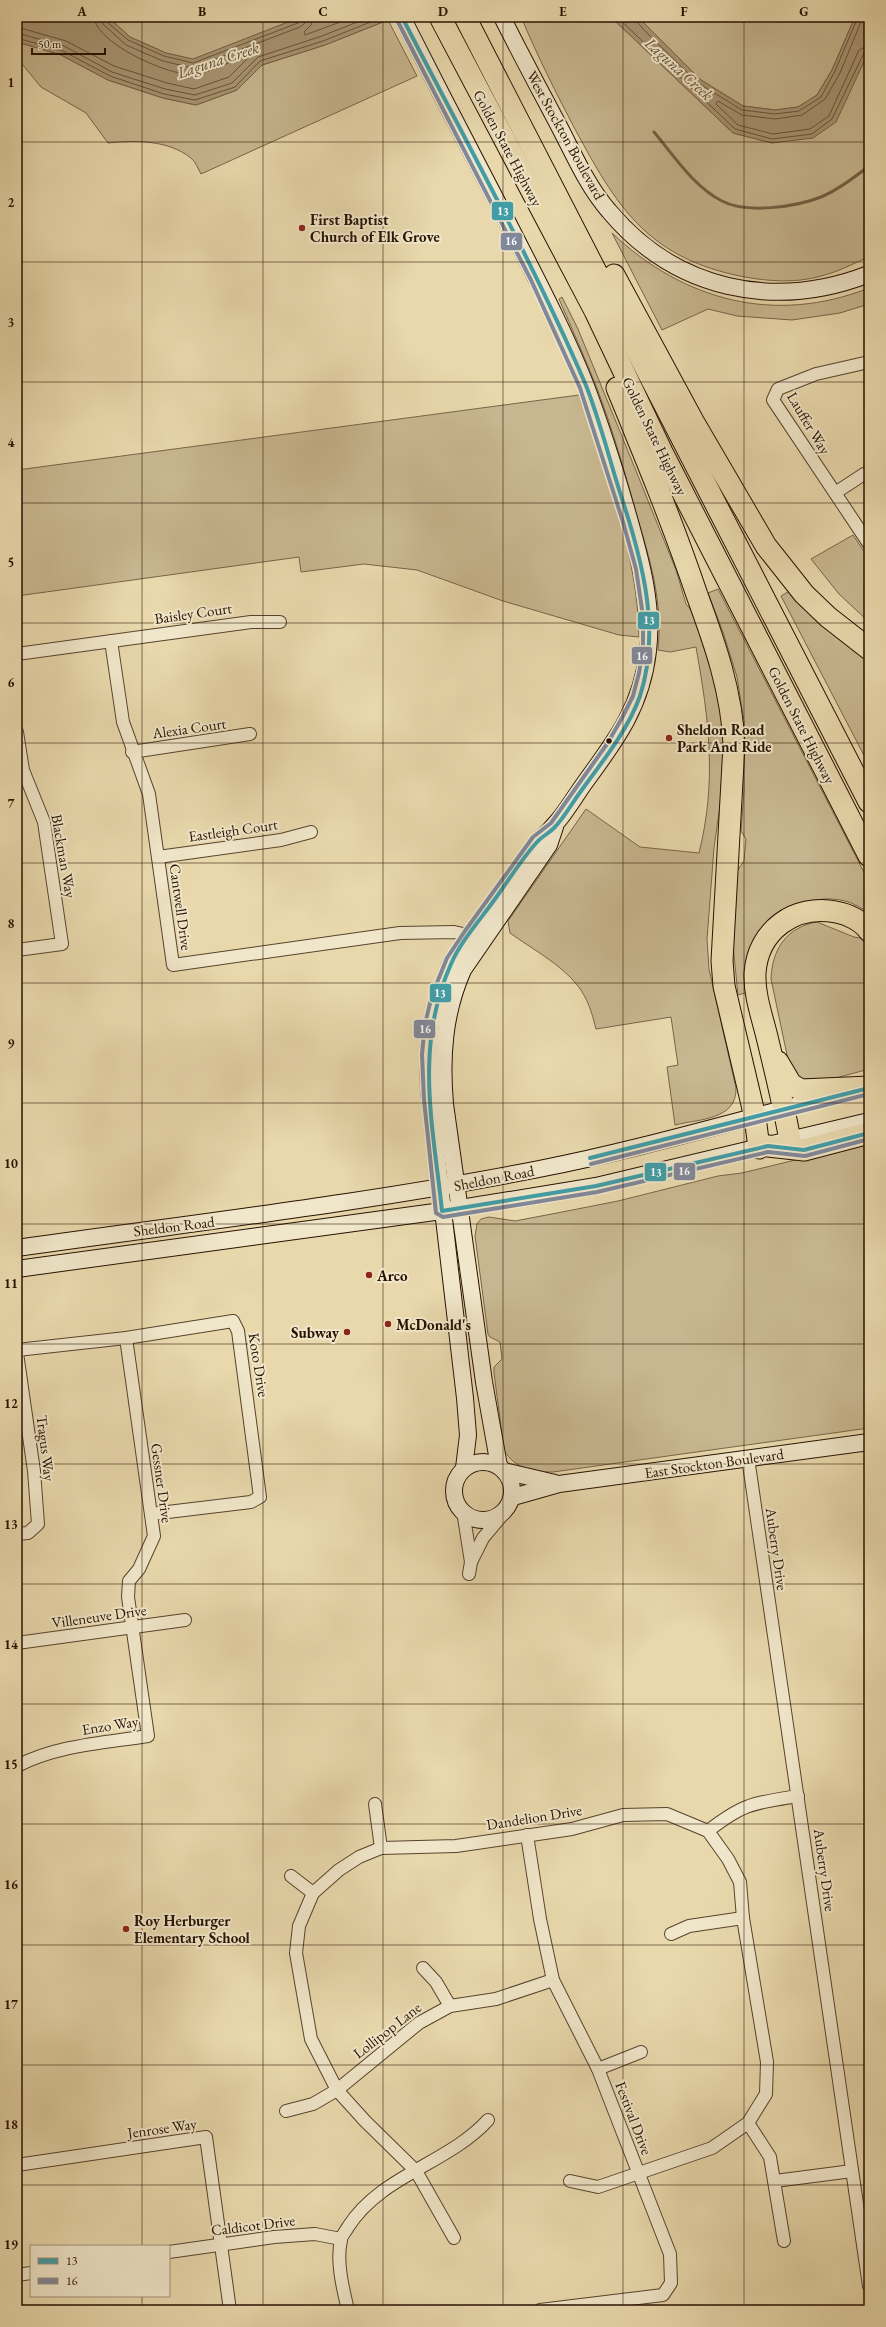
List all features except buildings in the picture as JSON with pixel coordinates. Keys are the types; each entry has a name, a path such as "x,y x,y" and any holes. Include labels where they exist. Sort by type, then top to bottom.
{"highway":[{"name":"Golden State Highway","path":"440,17 595,311 662,452 869,856"},
{"name":"Golden State Highway","path":"465,17 504,88 519,120 869,802"},
{"path":"519,120 572,203 624,292 693,421 766,546 804,594 828,617 869,649"},
{"path":"595,311 597,340 667,507 717,650 729,695 734,745 722,961 724,986 763,1147 804,1150 869,1133"},
{"path":"790,1140 755,988 755,972 758,956 773,929 784,920 798,913 825,910 855,919 869,931"},
{"path":"770,1048 791,1084 801,1090 869,1087"}],"street":[{"path":"402,17 536,277 581,374 616,475 646,587 649,640 645,674 638,698 612,747 555,827 538,842 477,936 452,961 438,996 431,1025 428,1054 429,1091 468,1435 464,1468 457,1481 454,1494 462,1511 471,1562"},
{"name":"West Stockton Boulevard","path":"502,17 595,193 629,232 659,256 700,277 722,285 764,292 810,291 833,286 869,274"},
{"name":"Lauffer Way","path":"869,362 801,379 778,388 774,394 773,400 869,544"},
{"path":"835,493 864,474"},
{"name":"Baisley Court","path":"17,654 251,622 280,622"},
{"name":"Cantwell Drive","path":"111,641 123,722 132,752 142,773 149,794 173,965 400,934 426,932 477,936"},
{"name":"Blackman Way","path":"17,732 23,770 44,822 62,944 17,950"},
{"name":"Alexia Court","path":"132,752 250,734"},
{"name":"Eastleigh Court","path":"158,857 281,840 311,832"},
{"path":"477,936 471,956 455,989 444,1037 442,1060 445,1104 458,1184 484,1382 502,1469"},
{"name":"Sheldon Road","path":"17,1248 364,1201 439,1188 602,1156 869,1087"},
{"name":"Sheldon Road","path":"17,1269 442,1211 596,1186 869,1121"},
{"path":"452,1285 462,1308 471,1374 476,1381 484,1382"},
{"name":"Koto Drive","path":"17,1352 126,1338 234,1321 239,1339 260,1497 251,1502 151,1514"},
{"name":"Gessner Drive","path":"126,1338 154,1536 139,1569 129,1581 128,1597 132,1627"},
{"name":"Tragus Way","path":"17,1352 34,1470 38,1524 28,1533 17,1534"},
{"name":"East Stockton Boulevard","path":"513,1497 559,1484 869,1442"},
{"name":"Auberry Drive","path":"748,1458 869,2286"},
{"path":"464,1468 477,1462 492,1463 502,1469 510,1478 513,1497 504,1512 483,1538 471,1562 469,1574"},
{"name":"East Stockton Boulevard","path":"502,1469 559,1484"},
{"path":"462,1511 470,1517 483,1520 496,1518 504,1512"},
{"name":"Villeneuve Drive","path":"17,1643 185,1620"},
{"name":"Enzo Way","path":"17,1766 36,1756 64,1748 148,1736 132,1627"},
{"path":"570,2181 598,2187 638,2172 712,2148 748,2123 766,2094 767,2062 743,1918 740,1882 728,1859 708,1831 732,1812 753,1803 798,1796"},
{"path":"375,1804 381,1848"},
{"name":"Dandelion Drive","path":"454,2238 416,2171 365,2121 337,2090 311,2039 296,1953 299,1926 313,1893 339,1870 359,1857 381,1848 456,1846 572,1829 630,1814 666,1814 708,1831"},
{"name":"Festival Drive","path":"526,1835 540,1919 554,1980 598,2069 670,2254 671,2283 663,2295 587,2307 540,2310"},
{"path":"291,1876 313,1893"},
{"path":"671,1934 689,1926 743,1918"},
{"path":"423,1968 436,1982 450,2006"},
{"name":"Lollipop Lane","path":"286,2111 313,2104 337,2090 419,2023 450,2006 496,1999 554,1980"},
{"path":"598,2069 640,2052"},
{"path":"348,2310 342,2281 340,2239 358,2211 385,2188 416,2171 474,2135 488,2120"},
{"path":"748,2123 770,2157 784,2241"},
{"name":"Jenrose Way","path":"17,2165 206,2138 221,2245"},
{"path":"775,2182 852,2171"},
{"name":"Caldicot Drive","path":"170,2252 274,2237 315,2234 340,2239"},
{"path":"221,2245 230,2310"},
{"path":"17,2275 30,2273"}],"shaded area":[{"path":"108,17 301,17 193,60 166,53 130,37"},
{"path":"521,17 611,17 733,133 772,143 860,69 869,51 869,257 827,274 800,280 778,281 735,275 704,266 678,254 656,240 637,223 620,204 605,182 561,103"},
{"path":"638,17 855,17 832,70 817,95 798,107 775,110 743,106 701,80"},
{"path":"388,20 417,76 201,174 191,158 172,148 141,142 108,143 86,113 41,87 17,58 17,42 61,55 108,80 163,98 196,105 237,90 262,65 325,45"},
{"path":"612,233 640,256 669,275 700,290 732,300 765,305 799,305 834,299 869,288 869,304 840,313 792,320 737,316 708,309 662,330"},
{"path":"562,297 578,329 630,456 676,570 686,604 697,617 721,699 724,741 723,784 714,848 707,939 709,969 736,1088 735,1099 723,1112 715,1116 675,1125 667,1067 678,1065 671,1017 596,1029 589,1006 578,986 555,964 510,933 508,921 586,809 640,847 699,853 705,826 708,801 709,750 704,700 696,647 670,652 658,650 659,614 654,580 646,547 609,421 559,299"},
{"path":"579,395 610,483 627,545 633,576 639,637 619,635 503,601 417,570 364,564 301,572 299,557 17,596 17,470"},
{"path":"853,535 869,559 869,622 839,594 811,559"},
{"path":"718,589 869,882 869,914 857,906 845,901 820,899 796,906 772,917 749,992 738,995 733,945 737,871 744,861 746,839 741,831 744,790 744,721 737,677 723,632 708,593"},
{"path":"793,589 869,656 869,765 781,596"},
{"path":"817,922 854,937 861,938 868,946 869,1069 814,1084 802,1082 790,1069 771,979 774,958 783,941 797,929"},
{"path":"869,1142 869,1428 553,1472 525,1468 513,1461 508,1456 504,1450 494,1373 494,1367 502,1359 500,1342 490,1337 488,1334 475,1236 477,1224 481,1219 489,1217 515,1221 618,1201 718,1176 742,1173"}],"water":[{"path":"17,17 108,17 130,37 166,53 193,59 301,17 387,17 388,20 325,45 262,65 237,90 196,105 163,98 108,80 61,55 17,42"},
{"path":"611,17 638,17 701,80 743,106 775,110 798,107 817,95 832,70 855,17 869,17 869,51 836,122 813,138 772,143 733,133"}],"waterway":[{"name":"Laguna Creek","path":"654,132 702,188 722,201 732,205 744,207 771,208 811,201 834,191 869,166"}],"transit line":[{"name":"13","path":"402,17 520,244 564,336 590,395 633,535 640,562 649,615 647,669 640,696 629,721 614,745 561,820 552,830 538,841 526,855 465,939 455,955 440,995 433,1026 429,1086 431,1117 442,1211 596,1186 768,1146 804,1150 869,1133"},
{"name":"16","path":"397,20 531,280 580,388 623,522 636,569 643,616 643,650 639,673 633,696 622,718 607,744 551,823 533,837 465,931 447,958 432,995 425,1024 422,1054 424,1100 436,1213 443,1217 597,1192 768,1152 805,1156 869,1139"},
{"name":"13","path":"590,1158 869,1088"},
{"name":"16","path":"591,1164 869,1094"}],"place":[{"name":"First Baptist Church of Elk Grove","path":"302,228"},
{"name":"Sheldon Road Park And Ride","path":"669,738"},
{"name":"Arco","path":"369,1275"},
{"name":"McDonald's","path":"388,1324"},
{"name":"Subway","path":"347,1332"},
{"name":"Roy Herburger Elementary School","path":"126,1929"}]}
